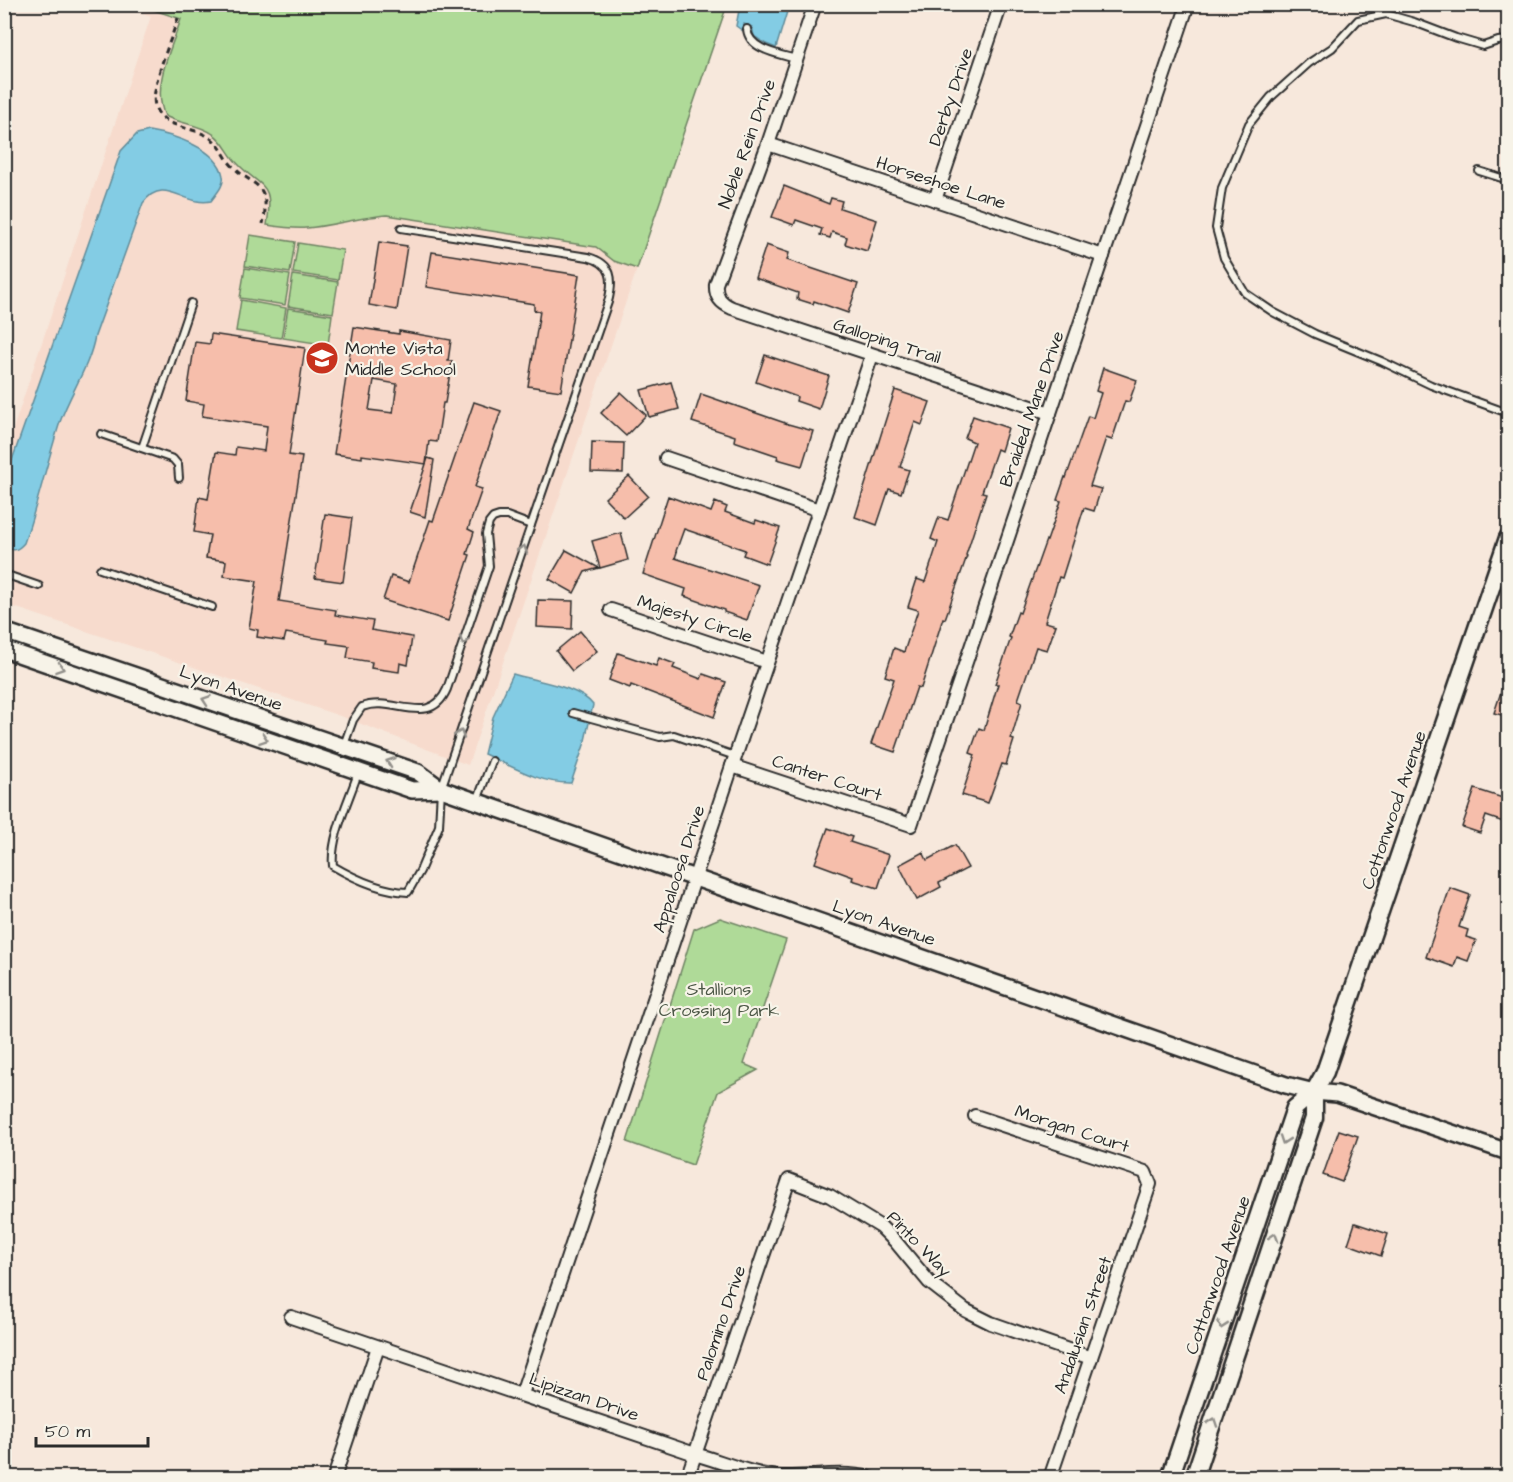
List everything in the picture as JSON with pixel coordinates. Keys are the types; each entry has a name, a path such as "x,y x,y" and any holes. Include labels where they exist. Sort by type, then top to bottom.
{"main road":[{"name":"Cottonwood Avenue","path":"1170,1478 1295,1108 1314,1092 1329,1061 1509,538"},
{"name":"Cottonwood Avenue","path":"1194,1478 1314,1118 1314,1092"}],"street":[{"name":"Noble Rein Drive","path":"717,296 716,284 768,144 815,4"},
{"name":"Derby Drive","path":"935,200 1001,4"},
{"name":"Braided Mane Drive","path":"911,825 1188,4"},
{"name":"Horseshoe Lane","path":"768,144 1103,256"},
{"name":"Galloping Trail","path":"717,296 723,304 732,308 1050,413"},
{"name":"Appaloosa Drive","path":"522,1394 872,355"},
{"path":"666,458 819,510"},
{"name":"Majesty Circle","path":"611,610 767,662"},
{"name":"Lyon Avenue","path":"4,632 418,772 441,789 1286,1085 1314,1092 1337,1094 1509,1152"},
{"name":"Lyon Avenue","path":"4,649 412,790 441,789"},
{"name":"Canter Court","path":"734,761 911,825"},
{"name":"Morgan Court","path":"975,1116 1145,1172 1150,1184"},
{"name":"Pinto Way","path":"789,1180 830,1196 880,1227 929,1281 965,1310 991,1323 1091,1358"},
{"name":"Palomino Drive","path":"687,1478 789,1180"},
{"name":"Andalusian Street","path":"1050,1478 1150,1184"},
{"name":"Lipizzan Drive","path":"291,1317 695,1454 758,1473 782,1477 839,1474 870,1478"},
{"path":"334,1478 378,1347"}],"lane":[{"path":"1509,40 1483,46 1386,14 1358,20 1332,48 1309,63 1271,97 1249,124 1222,188 1216,228 1224,258 1245,293 1273,312 1315,334 1382,361 1431,385 1509,413"},
{"path":"747,29 748,37 753,43 796,59"},
{"path":"1479,171 1509,180"},
{"path":"358,772 337,832 332,856 333,866 349,875 394,891 408,892 440,826 441,789 612,289 610,275 605,265 588,257 401,228"},
{"path":"142,448 191,303"},
{"path":"101,434 174,459 178,465 179,478"},
{"path":"344,746 353,720 362,707 376,704 423,710 433,708 441,701 489,566 486,534 489,523 493,518 507,516 531,525"},
{"path":"100,569 212,607"},
{"path":"4,574 39,586"},
{"path":"573,713 660,737 674,735 734,761"},
{"path":"477,801 492,761"}],"path":[{"path":"178,18 156,84 155,106 165,120 211,138 235,168 257,184 266,202 263,224"}],"shaded area":[{"name":"Monte Vista Middle School","path":"120,5 727,5 468,765 343,717 5,604 5,453 151,16"}],"green space":[{"path":"227,4 225,6 228,8 233,4 727,5 637,269 614,261 596,247 387,215 306,228 267,225 269,200 264,187 237,163 213,134 165,116 160,92 164,67 181,19 139,5"},
{"path":"250,235 295,242 290,273 245,266"},
{"path":"298,243 343,250 338,280 293,273"},
{"path":"245,268 290,275 285,305 240,298"},
{"path":"293,275 338,282 333,313 288,306"},
{"path":"241,300 286,308 281,338 236,331"},
{"path":"288,308 332,315 328,345 283,338"},
{"name":"Stallions Crossing Park","path":"720,918 786,940 744,1064 758,1070 718,1092 693,1165 627,1142 694,929"}],"water":[{"path":"740,5 789,5 776,48 754,36 752,27 744,24 743,31 736,26"},
{"path":"149,131 193,144 204,151 219,166 223,183 211,201 201,202 175,193 159,191 143,203 95,336 89,359 60,422 24,543 15,550 5,548 5,480 121,151 137,134"},
{"path":"513,674 578,693 593,705 584,745 571,783 560,783 537,777 484,754 493,717"}],"building":[{"path":"784,186 829,204 831,198 842,201 840,208 877,220 867,251 845,244 847,237 832,232 830,238 820,235 822,229 796,220 794,225 772,217"},
{"path":"379,242 407,246 397,310 369,305"},
{"path":"766,245 789,253 787,260 858,284 848,313 814,301 813,304 797,299 798,293 755,278"},
{"path":"432,252 579,275 561,391 528,386 540,311 534,310 534,304 426,287"},
{"path":"354,327 399,334 399,331 451,340 448,361 452,361 445,403 443,403 437,442 429,441 426,464 362,455 362,458 334,454","holes":["374,380 397,384 393,413 369,410"]},
{"path":"211,334 305,348 289,455 302,457 279,601 336,610 335,615 373,621 371,630 412,637 408,665 400,663 399,672 371,668 372,662 347,658 349,646 327,643 328,640 286,633 284,641 257,637 258,630 249,628 257,581 224,576 226,561 206,558 210,535 194,532 199,497 208,499 216,452 235,455 236,447 264,451 267,426 202,416 204,404 186,401 195,342 210,344"},
{"path":"765,355 829,376 819,409 796,401 797,397 756,382"},
{"path":"1103,368 1137,380 1129,402 1125,401 1112,440 1106,438 1090,486 1101,489 1094,511 1084,508 1062,578 1059,577 1045,622 1056,625 1047,650 1036,647 1018,700 1022,702 1011,739 1014,740 1006,765 1002,764 988,803 962,795 975,755 970,753 979,728 984,730 998,684 995,684 1011,638 1009,637 1061,501 1057,500 1065,477 1088,416 1093,418 1101,393 1096,391"},
{"path":"671,382 679,409 649,417 641,390"},
{"path":"895,390 930,402 922,425 915,422 900,467 909,470 901,493 889,489 877,525 855,517"},
{"path":"621,392 646,415 626,436 601,413"},
{"path":"701,394 813,431 802,466 777,459 778,456 734,441 735,436 692,422"},
{"path":"474,402 501,411 475,487 482,489 468,529 474,532 467,554 470,555 448,621 383,600 391,576 409,582 430,520 433,521"},
{"path":"973,416 1008,428 1001,451 997,449 982,492 986,493 967,556 945,619 943,618 921,688 917,687 895,752 871,744 894,679 885,676 894,648 904,652 918,610 908,607 917,579 925,582 938,542 931,539 939,517 948,520 974,442 965,438"},
{"path":"592,442 624,443 623,473 591,472"},
{"path":"428,458 434,460 425,517 410,512"},
{"path":"629,476 648,496 624,518 605,498"},
{"path":"668,496 711,512 715,502 727,507 725,512 755,523 756,520 780,528 767,564 743,555 745,550 684,529 676,551 675,558 759,585 747,620 684,596 686,589 643,574"},
{"path":"325,514 352,518 343,582 315,578"},
{"path":"621,533 628,560 600,568 592,541"},
{"path":"566,550 599,568 585,572 574,593 549,579"},
{"path":"538,600 573,601 572,629 537,627"},
{"path":"580,631 597,651 572,671 556,651"},
{"path":"618,653 656,666 659,658 675,664 673,668 701,679 703,674 726,682 714,717 631,685 630,688 609,680"},
{"path":"1506,677 1509,677 1509,717 1494,713"},
{"path":"1475,789 1509,800 1509,824 1486,816 1480,833 1462,827"},
{"path":"828,828 852,837 850,842 889,855 878,888 852,880 853,877 815,863"},
{"path":"955,845 968,868 939,883 941,887 917,900 899,865 923,852 927,860"},
{"path":"1450,888 1470,895 1459,927 1468,930 1466,937 1476,940 1468,961 1457,957 1454,967 1426,957"},
{"path":"1339,1130 1358,1136 1342,1182 1323,1175"},
{"path":"1355,1223 1388,1234 1381,1256 1348,1244"}],"place":[{"name":"Monte Vista Middle School","path":"322,358"}]}
